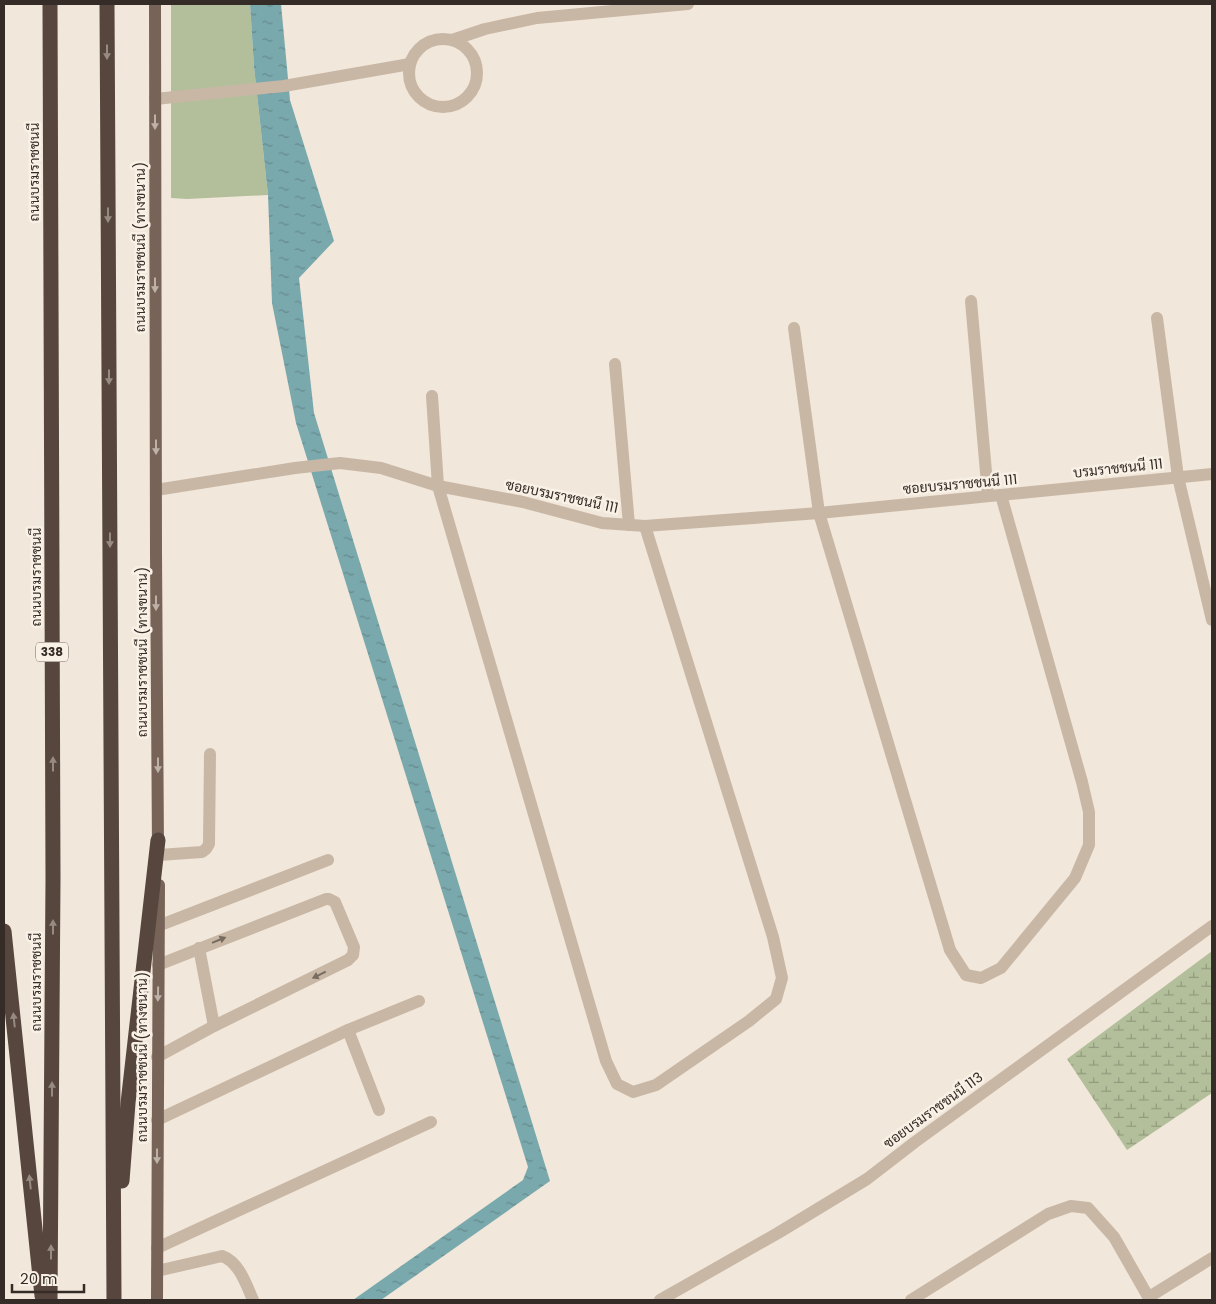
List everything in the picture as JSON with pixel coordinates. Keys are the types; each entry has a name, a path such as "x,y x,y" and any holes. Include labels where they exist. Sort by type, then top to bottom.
{"highway":[{"name":"ถนนบรมราชชนนี","path":"50,4 53,848 50,1300"},
{"path":"107,4 114,1297"},
{"path":"114,1297 128,1103 158,847"},
{"path":"4,931 42,1300"}],"main road":[{"name":"ถนนบรมราชชนนี (ทางขนาน)","path":"155,4 158,847 157,1300"}],"street":[{"path":"452,40 485,29 537,18 688,4"},
{"path":"438,39 452,40 465,46 474,58 478,73 475,88 466,100 453,107 438,108 425,103 414,93 409,79 410,64 415,52 425,43 438,39"},
{"path":"155,99 284,86 410,64"},
{"path":"794,328 819,513 950,950 966,975 981,978 1001,968 1075,878 1089,845 1089,812 1082,782 994,495 970,301"},
{"path":"1157,318 1178,477 1212,620"},
{"path":"615,364 629,525"},
{"path":"432,396 438,486 606,1061 617,1084 633,1092 656,1085 750,1021 776,999 782,978 774,937 645,526"},
{"name":"ซอยบรมราชชนนี 111","path":"156,490 295,468 340,463 381,468 438,486 522,502 602,522 645,526 819,513 1026,493"},
{"name":"บรมราชชนนี 111","path":"1026,493 1212,474"},
{"path":"158,847 202,852 209,844 210,754"},
{"path":"158,926 328,860"},
{"path":"157,1057 214,1026 348,960 353,955 354,947 335,902 326,899 158,964"},
{"name":"ซอยบรมราชชนนี 113","path":"660,1300 778,1233 867,1179 939,1124 1212,926"},
{"path":"199,948 214,1026"},
{"path":"157,1120 348,1030 419,1001"},
{"path":"348,1030 379,1110"},
{"path":"157,1248 431,1122"},
{"path":"911,1300 1048,1214 1071,1206 1088,1208 1114,1238 1149,1299 1212,1258"},
{"path":"157,1271 222,1256 231,1259 242,1275 253,1300"}],"green space":[{"path":"171,4 250,4 254,67 268,195 171,198"},
{"path":"1212,951 1212,1093 1127,1150 1067,1059"}],"water":[{"path":"250,4 281,4 290,100 334,241 299,278 314,413 550,1181 381,1300 353,1300 523,1180 528,1167 296,423 272,303 268,195 254,67"}]}
